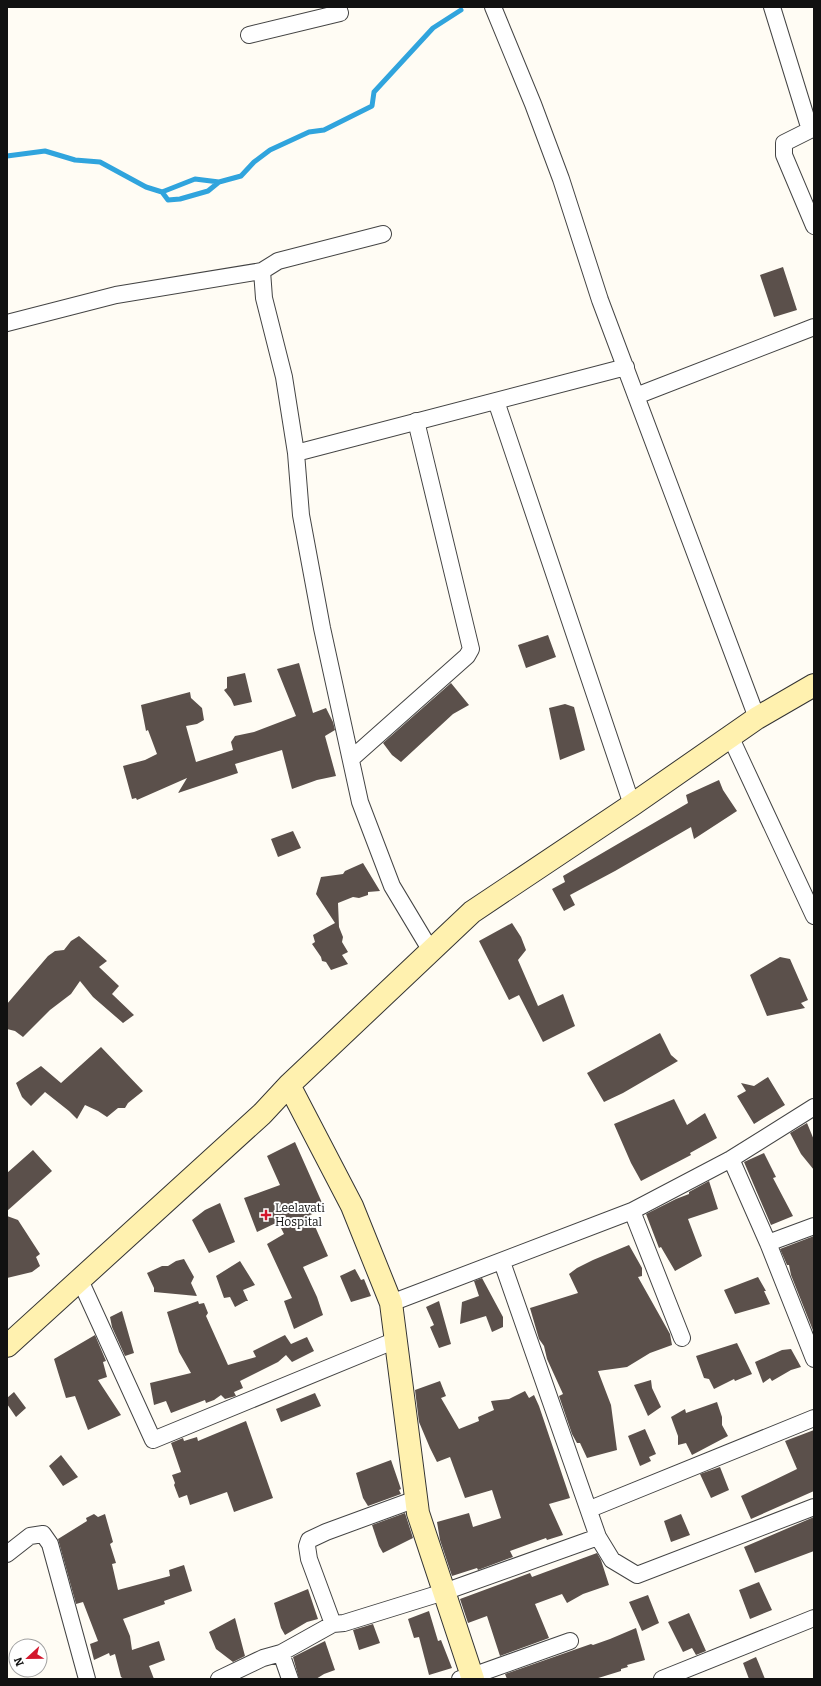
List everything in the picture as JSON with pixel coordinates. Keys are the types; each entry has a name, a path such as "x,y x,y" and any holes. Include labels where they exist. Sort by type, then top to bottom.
{"main road":[{"path":"7,1346 262,1114 289,1085 472,912 632,805 757,718 814,685"},
{"path":"289,1085 352,1206 391,1304 418,1513 444,1592 468,1678"}],"street":[{"path":"249,35 340,13 338,7"},
{"path":"493,7 561,179 600,300 757,718"},
{"path":"772,7 812,129 784,143 784,156 813,220"},
{"path":"7,323 116,295 262,271 278,260 383,234"},
{"path":"262,271 264,298 284,377 296,453 301,515 322,628 360,802 392,886 431,951"},
{"path":"636,396 814,327"},
{"path":"296,453 626,367"},
{"path":"496,401 632,805"},
{"path":"351,759 467,656 471,649 416,422"},
{"path":"730,736 814,916"},
{"path":"391,1304 632,1211 731,1159 814,1107"},
{"path":"731,1159 768,1242 814,1359"},
{"path":"632,1211 682,1338"},
{"path":"768,1242 814,1226"},
{"path":"502,1262 590,1509 598,1537 612,1560 637,1574 814,1507"},
{"path":"80,1280 153,1440 396,1340"},
{"path":"590,1509 814,1418"},
{"path":"333,1624 309,1559 307,1546 309,1540 326,1532 416,1499"},
{"path":"7,1554 30,1536 43,1534 50,1544 87,1679"},
{"path":"219,1679 263,1658 281,1653 333,1624 344,1623 444,1592 598,1537"},
{"path":"662,1679 814,1618"},
{"path":"468,1678 570,1641"},
{"path":"281,1653 290,1679"}],"building":[{"path":"783,267 797,310 774,317 760,275"},
{"path":"548,635 556,657 526,668 518,645"},
{"path":"299,663 313,713 326,708 333,722 335,730 325,736 336,776 317,780 292,789 282,750 235,764 238,773 178,793 187,778 137,800 136,798 132,799 123,766 145,760 157,754 148,730 146,731 141,705 190,692 191,698 202,708 204,720 197,724 186,726 196,762 233,750 231,742 235,736 254,732 296,716 277,669"},
{"path":"245,673 252,702 234,706 224,690 227,688 227,677"},
{"path":"451,683 469,705 453,714 401,762 392,755 383,743"},
{"path":"565,704 574,707 585,750 560,760 549,708"},
{"path":"719,780 723,790 737,811 694,839 691,827 570,895 575,905 564,911 552,889 565,882 563,876 688,803 686,795"},
{"path":"293,831 301,848 278,857 271,839"},
{"path":"363,863 380,891 368,892 368,895 359,898 353,897 338,903 339,927 343,937 342,942 348,952 342,955 348,964 331,970 326,962 322,961 312,944 315,942 313,935 335,923 316,894 321,877 343,874 345,871"},
{"path":"512,923 521,937 526,950 518,960 538,1006 563,994 575,1026 543,1042 519,995 509,1000 479,941"},
{"path":"79,936 107,961 99,967 119,986 112,994 134,1015 123,1023 93,997 80,981 71,994 50,1010 23,1037 15,1031 7,1029 7,1004 48,956 55,951 64,950 71,941"},
{"path":"780,957 790,959 808,1000 801,1003 805,1008 767,1016 750,975"},
{"path":"660,1033 671,1055 678,1061 623,1093 604,1102 587,1073"},
{"path":"101,1047 143,1091 128,1103 125,1108 118,1108 107,1117 85,1105 77,1119 45,1092 31,1106 22,1097 16,1083 41,1066 61,1083"},
{"path":"768,1077 785,1105 754,1124 737,1096 746,1091 741,1083 754,1086"},
{"path":"674,1099 687,1125 705,1113 717,1138 690,1153 691,1155 641,1181 631,1163 614,1124"},
{"path":"807,1123 814,1140 814,1170 801,1154 790,1133"},
{"path":"295,1142 323,1205 320,1211 310,1215 328,1256 303,1267 317,1297 323,1315 294,1329 284,1301 292,1298 267,1244 284,1234 278,1222 257,1232 244,1198 280,1185 267,1156"},
{"path":"33,1150 52,1171 7,1211 7,1173"},
{"path":"764,1153 776,1177 773,1178 793,1216 771,1225 744,1162"},
{"path":"709,1181 718,1209 688,1219 702,1256 675,1271 661,1247 659,1248 646,1214 689,1194 689,1192"},
{"path":"220,1203 235,1242 209,1253 192,1220 205,1210"},
{"path":"7,1216 18,1220 40,1254 36,1257 40,1266 32,1272 7,1278"},
{"path":"814,1236 814,1333 791,1275 789,1265 787,1265 780,1249"},
{"path":"629,1245 642,1268 642,1276 638,1277 670,1334 672,1345 650,1353 627,1367 598,1371 611,1405 617,1450 587,1458 580,1443 577,1443 572,1434 559,1396 563,1394 547,1359 544,1346 539,1339 530,1308 578,1293 569,1274 593,1260"},
{"path":"184,1259 194,1277 191,1283 197,1296 154,1292 154,1288 147,1273 162,1266 168,1266 176,1261"},
{"path":"240,1261 255,1285 243,1290 248,1301 235,1307 230,1297 224,1298 216,1276"},
{"path":"355,1269 361,1280 364,1279 371,1296 351,1302 340,1276"},
{"path":"758,1277 766,1291 764,1291 770,1304 735,1314 724,1290"},
{"path":"482,1278 503,1317 503,1327 492,1332 486,1316 460,1324 462,1302 479,1296 474,1281"},
{"path":"198,1301 199,1304 204,1303 208,1313 206,1316 228,1365 256,1357 253,1351 285,1335 291,1344 307,1337 314,1351 292,1362 286,1355 278,1362 240,1381 243,1388 234,1392 236,1396 225,1399 221,1395 206,1403 205,1400 171,1413 166,1401 154,1405 150,1383 191,1373 179,1352 167,1312"},
{"path":"439,1301 451,1344 439,1348 430,1327 434,1325 426,1307"},
{"path":"122,1311 134,1353 125,1356 112,1327 110,1317"},
{"path":"95,1335 106,1361 103,1362 107,1377 98,1380 121,1415 88,1430 75,1396 66,1398 54,1359"},
{"path":"737,1343 752,1374 735,1381 734,1379 714,1389 709,1379 704,1378 696,1356"},
{"path":"791,1349 801,1367 791,1370 772,1381 770,1378 763,1383 755,1362 782,1350"},
{"path":"651,1380 652,1388 661,1407 648,1416 634,1385"},
{"path":"440,1381 446,1396 441,1398 459,1429 479,1421 478,1417 494,1410 491,1401 509,1399 525,1391 529,1398 534,1395 570,1498 549,1504 563,1535 547,1540 546,1538 510,1551 513,1557 478,1570 477,1568 452,1576 440,1540 437,1522 469,1513 473,1527 501,1518 492,1490 465,1498 450,1457 437,1462 430,1448 419,1422 415,1390"},
{"path":"14,1392 26,1408 16,1417 7,1404 7,1398"},
{"path":"315,1393 321,1406 281,1422 276,1409"},
{"path":"717,1402 722,1417 722,1425 728,1436 692,1455 686,1443 678,1445 678,1436 671,1417 685,1409 686,1413"},
{"path":"246,1421 273,1498 234,1512 227,1492 190,1505 187,1495 179,1498 172,1475 181,1472 171,1443 183,1438 184,1441 197,1437 198,1441"},
{"path":"645,1429 656,1454 649,1457 651,1461 640,1466 628,1436"},
{"path":"814,1430 814,1491 751,1519 741,1496 797,1469 785,1441"},
{"path":"61,1455 78,1477 63,1486 49,1466"},
{"path":"391,1460 401,1489 399,1490 401,1494 368,1506 363,1498 356,1473"},
{"path":"720,1467 729,1490 711,1498 700,1474"},
{"path":"405,1513 413,1538 383,1553 372,1525"},
{"path":"94,1514 98,1517 105,1514 113,1542 110,1544 116,1563 112,1564 118,1590 170,1576 169,1570 184,1565 192,1591 164,1601 165,1604 123,1619 130,1636 132,1650 159,1641 165,1660 149,1666 154,1679 124,1679 121,1677 115,1654 110,1656 109,1653 94,1660 90,1644 98,1641 83,1602 76,1604 58,1539 87,1521 86,1518"},
{"path":"681,1514 690,1535 671,1542 664,1521"},
{"path":"814,1517 814,1551 755,1573 744,1547"},
{"path":"597,1553 601,1560 609,1585 583,1594 567,1603 562,1594 535,1604 549,1638 500,1656 487,1616 468,1623 460,1599 530,1573 532,1577"},
{"path":"759,1582 772,1610 750,1619 739,1590"},
{"path":"308,1589 318,1619 307,1622 285,1635 281,1628 274,1603"},
{"path":"648,1595 659,1623 642,1631 629,1602"},
{"path":"429,1611 438,1641 441,1640 452,1668 429,1675 419,1637 414,1638 408,1619"},
{"path":"689,1613 706,1651 696,1655 692,1648 683,1652 668,1622"},
{"path":"235,1618 245,1656 233,1662 216,1649 209,1632"},
{"path":"373,1624 380,1643 359,1650 353,1630"},
{"path":"636,1628 645,1660 627,1665 628,1667 621,1669 621,1671 595,1679 507,1679 505,1674 591,1644 593,1645"},
{"path":"325,1641 335,1670 316,1679 299,1679 293,1657"},
{"path":"756,1657 765,1679 749,1679 743,1663"}],"waterway":[{"path":"7,156 45,151 75,160 100,162 146,187 162,192 168,200 180,199 208,191 219,182 241,176 254,162 270,150 309,132 324,130 372,106 374,92 433,28 461,10"},
{"path":"162,192 195,179 219,182"}],"place":[{"name":"Leelavati Hospital","path":"266,1215"}]}
